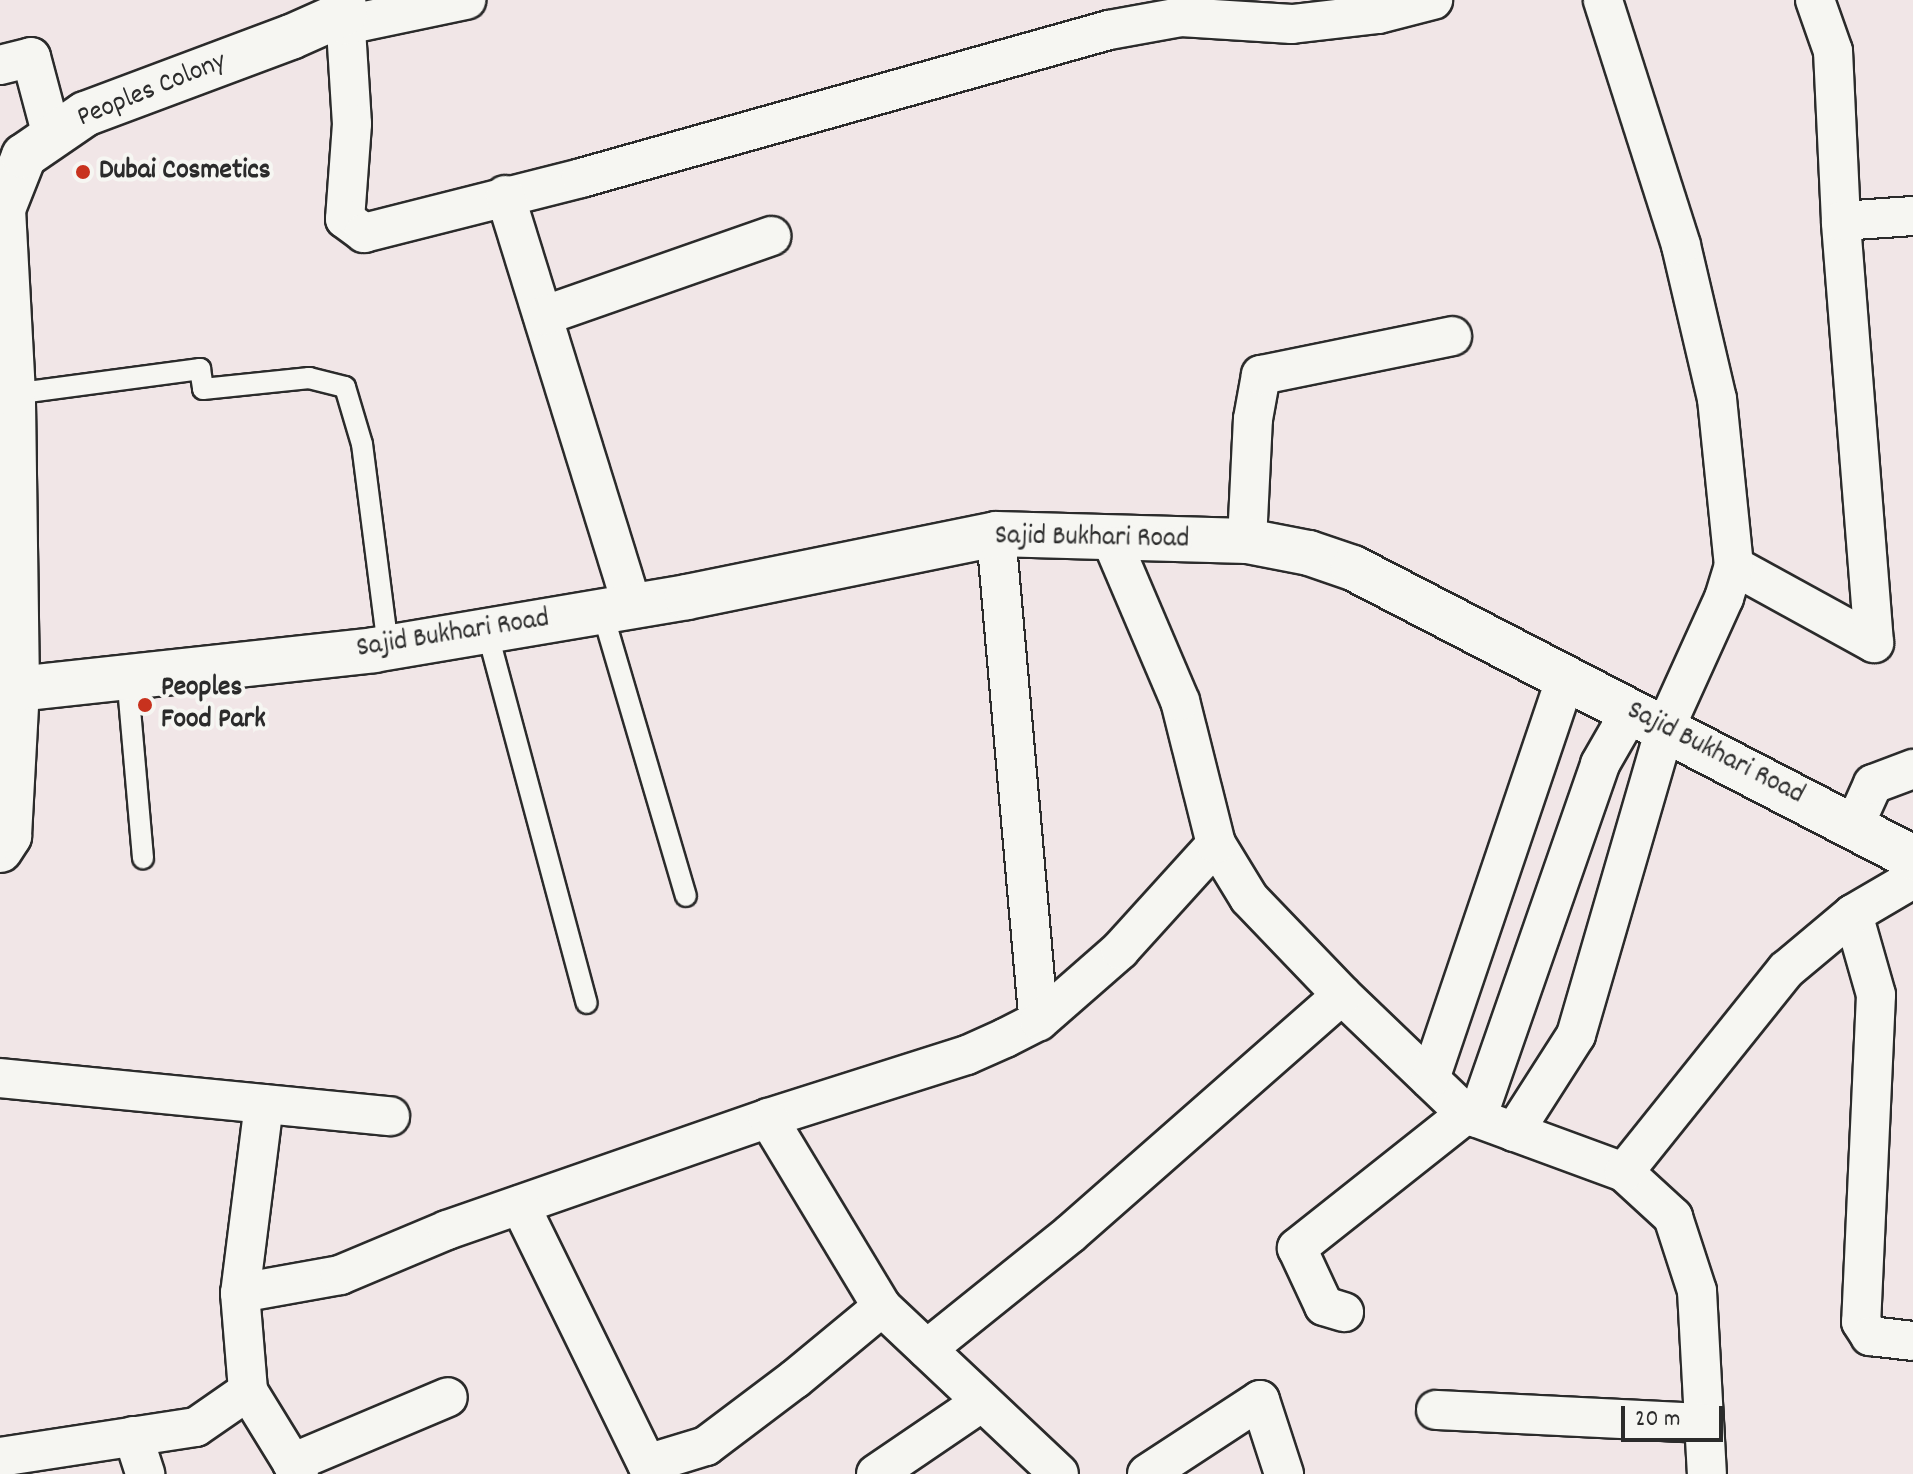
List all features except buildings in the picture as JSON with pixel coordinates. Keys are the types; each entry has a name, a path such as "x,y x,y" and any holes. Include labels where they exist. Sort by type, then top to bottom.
{"street":[{"path":"466,0 345,13 352,124 345,219 351,227 364,233 581,178 1109,30 1168,10 1235,18 1290,12 1378,14 1433,0"},
{"path":"1344,1312 1324,1306 1297,1248 1471,1116 1600,764 1648,719 1724,598 1734,566 1717,399 1681,245 1603,0"},
{"path":"1734,566 1874,643 1841,221 1833,51 1815,0"},
{"name":"Peoples Colony","path":"0,850 9,836 17,689 7,439 13,394 2,231 3,209 24,156 85,114 291,37 345,13"},
{"path":"0,65 31,57 52,136"},
{"path":"505,195 543,316 617,609"},
{"path":"1841,221 1913,216"},
{"path":"543,316 771,236"},
{"path":"1247,541 1253,419 1261,375 1452,336"},
{"path":"996,534 1039,1021"},
{"name":"Sajid Bukhari Road","path":"17,689 388,647 617,609 996,534 1247,541 1309,553 1353,568 1913,858"},
{"path":"1110,537 1180,701 1216,844 1249,898 1342,995 1471,1116 1624,1172 1673,1217 1697,1291 1707,1474"},
{"path":"1430,1079 1566,677"},
{"path":"1514,1132 1576,1035 1648,719"},
{"path":"1854,826 1873,784 1913,769"},
{"path":"240,1293 340,1275 447,1230 768,1118 967,1055 1039,1021 1120,950 1216,844"},
{"path":"1624,1172 1786,970 1853,914 1913,879"},
{"path":"1853,914 1876,995 1861,1322 1870,1336 1913,1342"},
{"path":"927,1349 1070,1234 1342,995"},
{"path":"0,1078 390,1116"},
{"path":"264,1104 240,1293 248,1391 296,1468 448,1397"},
{"path":"768,1118 882,1307 1059,1474"},
{"path":"520,1205 650,1469 706,1446 795,1379 882,1307"},
{"path":"0,1457 196,1427 248,1391"},
{"path":"1147,1474 1260,1400 1284,1474"},
{"path":"876,1474 982,1402"},
{"path":"1436,1410 1704,1423"},
{"path":"133,1436 145,1474"}],"lane":[{"path":"13,394 200,369 203,389 309,378 345,387 362,444 388,647"},
{"path":"617,609 686,896"},
{"path":"487,631 587,1003"},
{"path":"127,675 143,858"}],"place":[{"name":"Dubai Cosmetics","path":"83,172"},
{"name":"Peoples Food Park","path":"145,705"}]}
